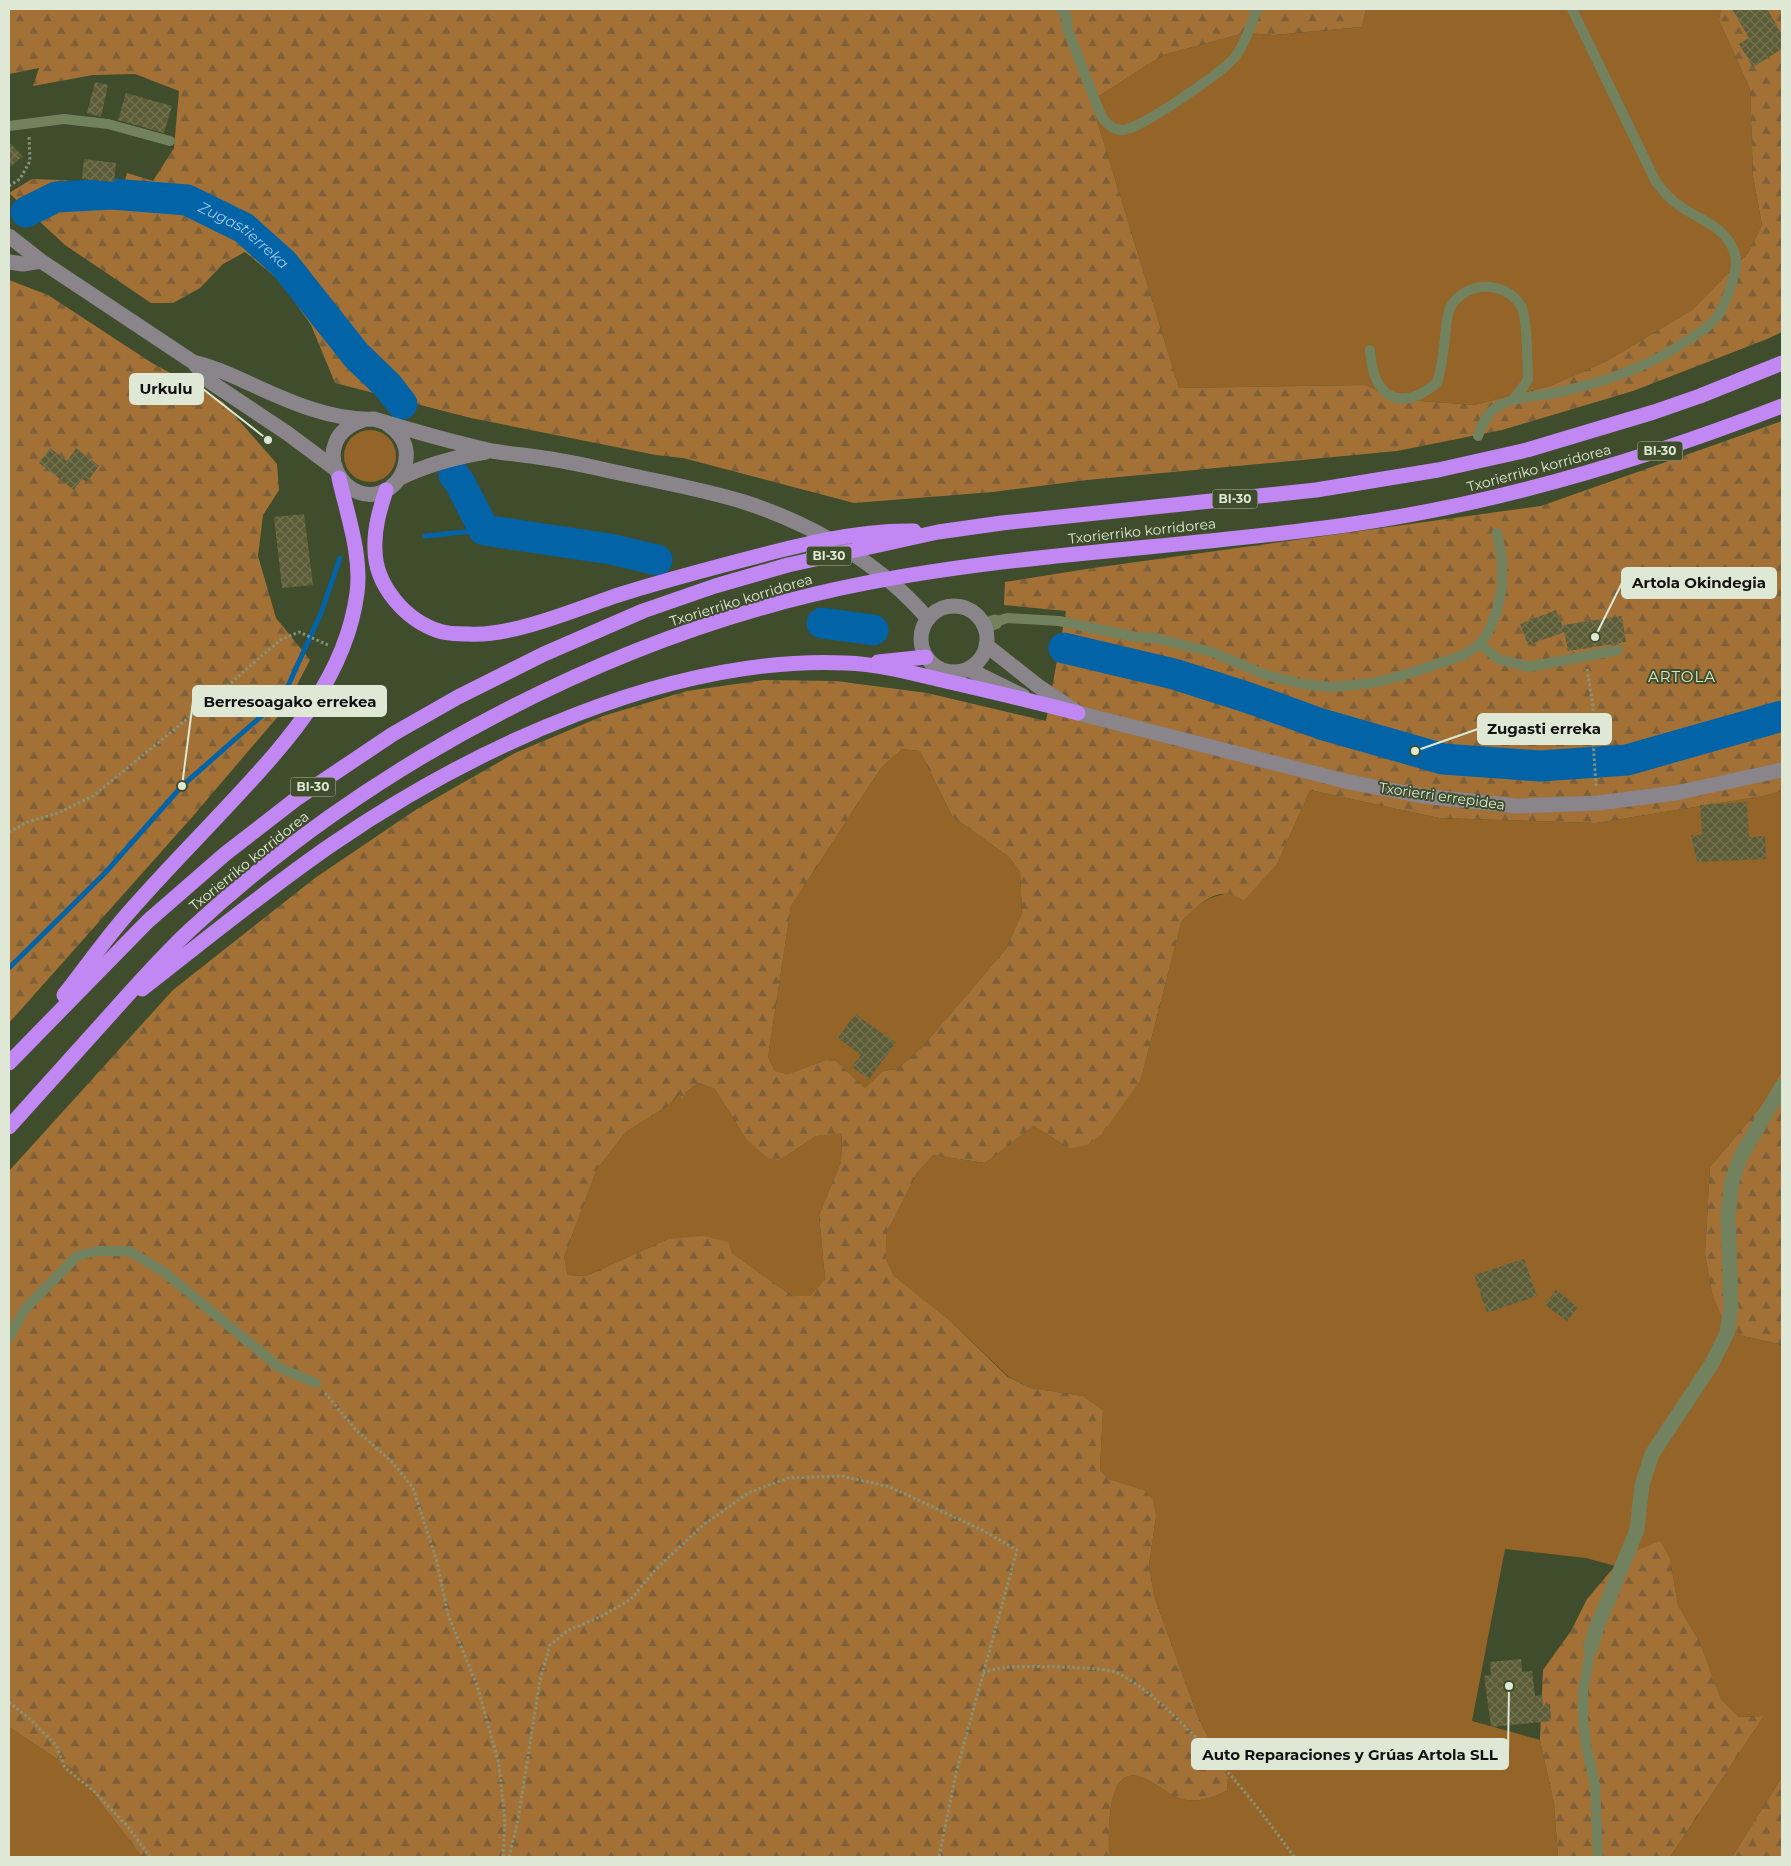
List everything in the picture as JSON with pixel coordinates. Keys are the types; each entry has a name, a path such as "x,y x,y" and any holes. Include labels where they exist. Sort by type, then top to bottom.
{"highway":[{"name":"Txorierriko korridorea","path":"9,1063 148,921 225,854 296,799 393,734 458,697 544,654 659,605 715,586 788,565 938,532 1002,523 1316,490 1438,470 1527,450 1627,421 1700,396 1782,363"},
{"name":"Txorierriko korridorea","path":"9,1128 157,962 202,920 274,859 345,806 433,750 492,717 580,676 674,637 730,618 819,593 904,576 1011,560 1279,534 1445,509 1536,488 1598,471 1723,429 1782,406"},
{"path":"21,1049 129,912 252,780 297,728 323,689 342,651 357,592 352,536 337,473"},
{"path":"386,490 375,531 374,551 378,570 386,587 397,604 416,619 439,631 471,635 503,631 652,584 796,546 888,531 938,532"},
{"path":"111,1013 283,879 333,844 466,764 521,738 590,710 677,681 757,667 803,663 864,664 926,657"},
{"path":"864,664 1078,713"}],"main road":[{"path":"12,238 41,261 193,362 209,380 287,433 337,473 346,485 355,490 376,493 386,490 400,478 419,469 455,458 493,451"},
{"path":"9,262 24,264 41,261"},
{"path":"193,362 213,366 296,404 336,415 364,420"},
{"path":"337,473 333,452 338,437 344,429 354,423 374,419 493,451 545,458 710,492 770,511 816,532 867,564 910,598 928,618"},
{"path":"384,422 394,428 406,446 405,468 400,478"},
{"path":"958,606 969,610 989,624 986,645 980,659 968,669 959,672 949,672 932,664 926,657 921,637 923,627 928,618 936,611 958,606"},
{"name":"Txorierri errepidea","path":"986,645 1038,686 1078,713 1349,782 1423,796 1517,806 1598,803 1676,793 1782,770"},
{"path":"968,669 1036,702"}],"street":[{"path":"1589,1655 1596,1629 1637,1530 1642,1485 1652,1454 1712,1364 1727,1333 1732,1302 1728,1214 1731,1187 1741,1156 1782,1086"}],"lane":[{"path":"1061,9 1065,13 1068,23 1066,26 1104,121 1112,127 1124,130 1132,128 1177,101 1228,64 1244,43 1256,9"},
{"path":"1478,436 1486,418 1494,409 1513,400 1591,384 1626,372 1672,351 1715,320 1724,304 1735,271 1734,251 1721,233 1705,219 1677,204 1656,182 1572,9"},
{"path":"9,126 64,119 99,123 170,141"},
{"path":"1370,350 1373,373 1383,389 1394,397 1404,399 1415,398 1437,383 1442,367 1447,317 1455,302 1464,293 1476,288 1485,287 1504,290 1522,309 1525,325 1528,380 1513,400"},
{"path":"989,624 1007,618 1059,621 1136,637 1154,638 1212,652 1276,678 1302,684 1331,687 1355,686 1393,678 1464,655 1480,644 1488,632 1497,611 1502,587 1502,559 1497,533"},
{"path":"1480,644 1498,659 1529,667 1585,658 1618,650"},
{"path":"9,1338 24,1310 77,1256 97,1251 129,1251 164,1272 280,1368 316,1383"},
{"path":"1589,1655 1583,1691 1583,1719 1586,1746 1595,1785 1598,1857"}],"path":[{"path":"9,186 20,179 30,161 30,141 26,123"},
{"path":"9,832 28,822 58,813 92,796 231,683 280,640 300,632 342,651"},
{"path":"1585,658 1594,706 1593,740 1596,782"},
{"path":"316,1383 356,1430 391,1461 413,1488 437,1562 448,1615 477,1685 498,1764 505,1822 503,1857"},
{"path":"509,1857 518,1820 540,1680 550,1644 569,1630 602,1616 631,1598 657,1568 702,1526 748,1493 788,1478 842,1476 890,1487 982,1530 1017,1550 956,1773 939,1857"},
{"path":"983,1673 1002,1668 1049,1667 1114,1670 1150,1694 1194,1735 1240,1785 1294,1857"},
{"path":"9,1702 31,1720 56,1746 65,1768 94,1791 129,1828 150,1857"}],"shaded area":[{"path":"1366,9 1721,9 1719,20 1750,89 1753,176 1762,225 1748,253 1692,310 1605,362 1550,386 1474,405 1393,399 1366,385 1179,388 1091,101 1163,55 1244,33 1274,35 1362,27"},
{"path":"365,430 375,430 389,437 396,451 396,461 389,475 375,482 365,482 355,478 348,471 344,461 344,451 348,441 355,434"},
{"path":"902,749 920,751 952,816 1009,857 1020,872 1022,913 1006,949 923,1046 898,1069 883,1071 865,1088 836,1061 826,1060 788,1074 775,1071 768,1057 791,906 881,768"},
{"path":"1310,790 1439,818 1596,823 1763,796 1782,791 1782,1070 1767,1099 1710,1167 1705,1254 1712,1293 1743,1336 1779,1344 1782,1347 1782,1777 1732,1857 1670,1857 1764,1716 1739,1717 1721,1699 1700,1643 1678,1605 1670,1559 1615,1566 1586,1558 1505,1549 1472,1721 1540,1740 1554,1803 1558,1857 1109,1857 1111,1807 1119,1783 1127,1777 1137,1776 1143,1778 1174,1796 1186,1800 1202,1800 1227,1791 1228,1777 1198,1717 1154,1596 1149,1565 1156,1517 1144,1490 1109,1479 1100,1470 1103,1410 1083,1396 1031,1388 1009,1377 948,1319 894,1276 886,1259 886,1234 917,1173 933,1155 985,1163 1034,1126 1069,1148 1141,1079 1181,923 1193,908 1210,898 1228,893 1277,864"},
{"path":"699,1083 715,1089 746,1139 780,1160 816,1136 842,1132 841,1162 819,1215 825,1279 811,1297 792,1296 732,1253 668,1239 586,1276 568,1275 564,1257 597,1169 626,1132 669,1105 680,1093 682,1100 686,1092"},
{"path":"9,1727 78,1773 142,1857 9,1857"}],"green space":[{"path":"9,9 1366,9 1362,27 1274,35 1244,33 1163,55 1091,101 1179,388 1366,385 1393,399 1474,405 1550,386 1605,362 1692,310 1748,253 1762,225 1753,176 1750,89 1719,20 1721,9 1782,9 1782,332 1633,391 1502,430 1397,451 1087,480 993,492 854,503 683,458 656,455 471,418 335,383 311,325 280,281 245,252 223,264 200,288 173,303 151,303 65,245 9,193 32,179 62,180 123,188 127,173 153,181 174,148 179,91 135,74 93,75 33,86 39,68 9,74"},
{"path":"9,280 48,295 152,363 223,402 277,464 279,490 263,515 258,556 276,618 310,660 285,708 193,816 9,1023"},
{"path":"1782,421 1782,791 1763,796 1596,823 1439,818 1310,790 1277,864 1244,900 1230,894 1214,896 1202,903 1181,923 1141,1079 1103,1133 1087,1145 1069,1148 1034,1126 985,1163 933,1155 917,1173 886,1234 886,1259 894,1276 948,1319 1008,1377 1031,1388 1083,1396 1103,1410 1100,1470 1109,1479 1144,1490 1153,1500 1156,1517 1149,1565 1154,1596 1198,1717 1228,1777 1227,1791 1202,1800 1186,1800 1174,1796 1143,1778 1137,1776 1127,1777 1119,1783 1111,1807 1109,1857 142,1857 78,1773 9,1727 9,1171 173,990 315,878 417,809 515,753 603,716 687,691 764,680 836,681 927,693 1046,721 1066,611 1004,605 1005,582 1093,568 1541,506","holes":["902,749 920,751 952,816 1009,857 1020,872 1022,913 1006,949 923,1046 898,1069 883,1071 865,1088 836,1061 826,1060 788,1074 775,1071 768,1057 791,906 881,768","699,1083 715,1089 746,1139 768,1158 780,1160 816,1136 842,1133 841,1162 819,1215 825,1279 811,1296 792,1296 732,1253 728,1242 703,1236 668,1239 586,1276 568,1275 564,1257 597,1169 626,1132 669,1105 679,1093 682,1101 686,1092"]},
{"path":"1782,1070 1782,1347 1779,1344 1743,1336 1725,1324 1712,1293 1705,1254 1710,1167 1767,1099"},
{"path":"1660,1541 1670,1559 1678,1605 1700,1643 1721,1699 1739,1717 1764,1716 1670,1857 1558,1857 1554,1803 1540,1740 1543,1670 1571,1631 1587,1599 1615,1566 1631,1553"},
{"path":"1782,1777 1782,1857 1732,1857"}],"building":[{"path":"1732,9 1767,9 1782,34 1782,49 1753,67 1739,44 1749,38"},
{"path":"95,82 108,85 101,117 87,113"},
{"path":"126,93 172,106 164,133 118,120"},
{"path":"9,142 23,156 9,168"},
{"path":"84,159 116,163 114,182 82,179"},
{"path":"50,448 67,461 76,448 99,466 87,482 82,479 74,490 39,463"},
{"path":"304,514 313,585 282,588 274,517"},
{"path":"1556,610 1565,632 1528,645 1520,624"},
{"path":"1622,616 1626,642 1568,651 1563,625"},
{"path":"1747,802 1749,837 1765,836 1766,859 1697,862 1691,835 1702,835 1700,805"},
{"path":"855,1014 896,1043 869,1079 852,1067 861,1055 838,1038"},
{"path":"1524,1259 1537,1296 1487,1313 1474,1275"},
{"path":"1556,1290 1578,1307 1567,1321 1545,1305"},
{"path":"1521,1659 1522,1672 1532,1671 1535,1696 1542,1695 1543,1705 1550,1704 1551,1721 1491,1727 1484,1676 1491,1675 1490,1662"}],"waterway":[{"name":"Zugastierreka","path":"26,212 56,197 112,194 187,200 244,228 284,264 356,355 388,386 402,404"},
{"path":"454,475 484,530 610,549 657,560"},
{"path":"425,536 484,530"},
{"path":"9,968 105,873 182,786 283,697 321,613 340,558"},
{"path":"822,623 873,630"},
{"path":"1064,648 1174,674 1321,724 1443,759 1540,766 1627,760 1782,716"}],"place":[{"name":"Urkulu","path":"268,440"},
{"name":"Artola Okindegia","path":"1595,637"},
{"name":"Zugasti erreka","path":"1415,751"},
{"name":"Berresoagako errekea","path":"182,786"},
{"name":"Auto Reparaciones y Grúas Artola SLL","path":"1509,1686"}],"district":[{"name":"ARTOLA","path":"1682,677"}]}
